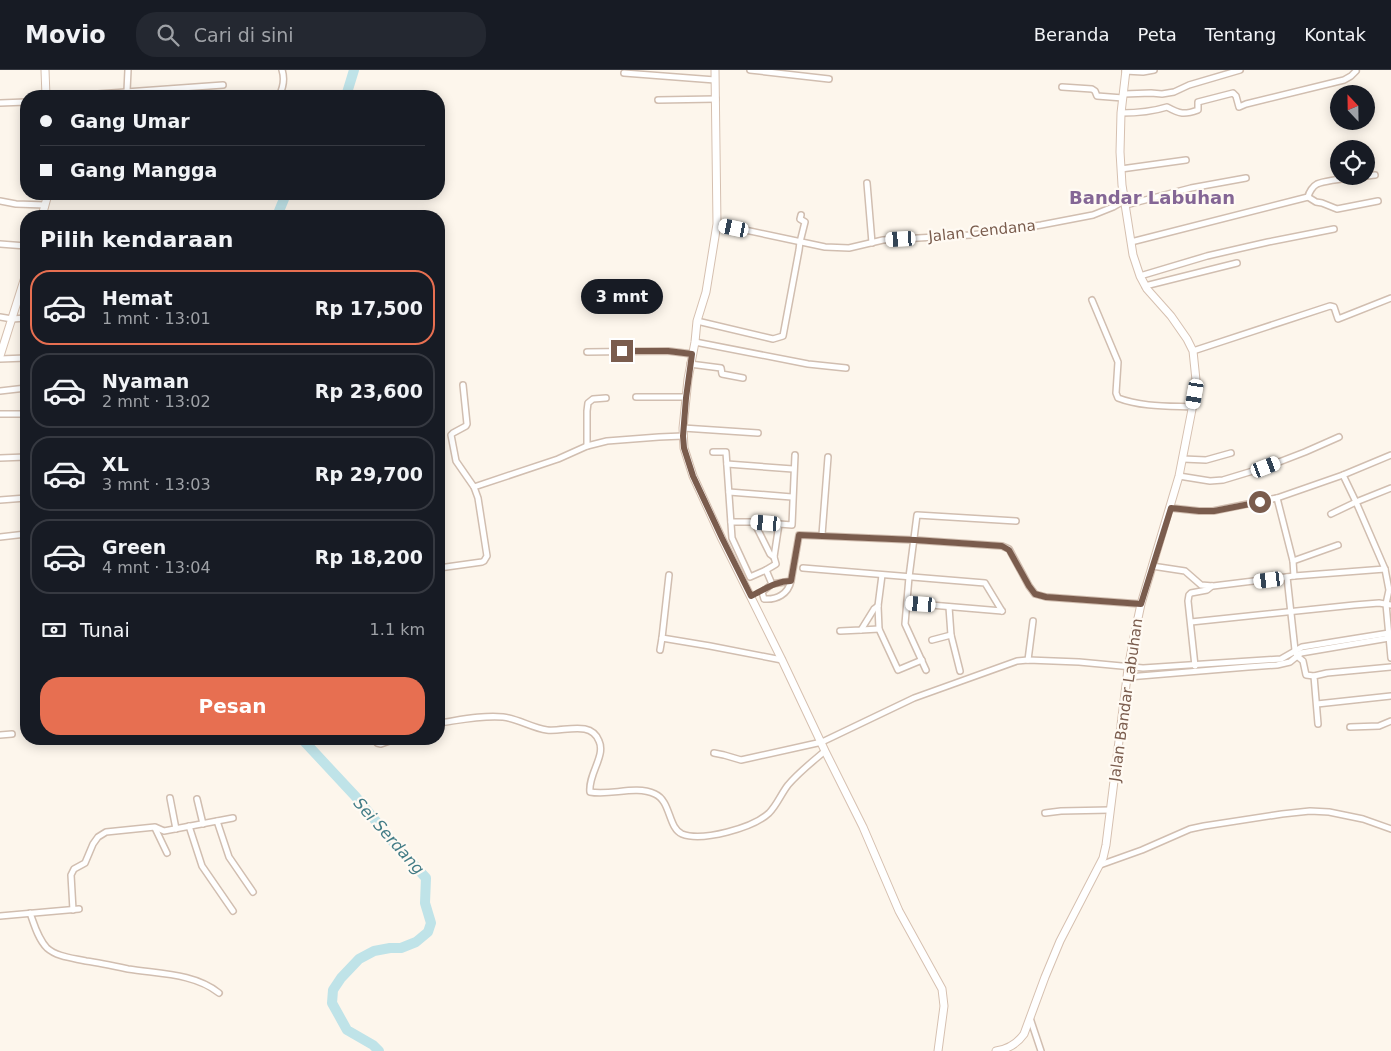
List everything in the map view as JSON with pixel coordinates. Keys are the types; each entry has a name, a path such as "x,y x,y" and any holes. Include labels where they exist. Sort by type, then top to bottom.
{"main road":[{"path":"45,70 46,90"},
{"path":"715,70 717,224 706,292 697,322 690,364 683,428 686,458 722,538 863,827 899,911 942,991 944,1006 938,1051"},
{"name":"Jalan Bandar Labuhan","path":"996,1051 1018,1042 1024,1034 1060,941 1100,865 1106,845 1129,667 1141,604 1171,508 1193,407 1196,380 1193,351 1182,331 1146,286 1140,276 1133,254 1120,152 1121,113 1126,71"},
{"path":"44,210 46,200"},
{"path":"0,358 20,293"}],"street":[{"path":"126,90 128,70"},
{"path":"282,70 282,90"},
{"path":"750,70 829,79"},
{"path":"1126,71 1143,72 1154,70"},
{"path":"1062,88 1093,89 1099,97 1151,93 1162,94 1174,92 1240,70"},
{"path":"1121,113 1142,113 1167,108 1180,114 1198,110 1198,102 1233,93 1236,94 1239,107 1344,80 1352,76 1356,71"},
{"path":"624,73 715,80"},
{"path":"152,90 222,85"},
{"path":"658,100 716,99"},
{"path":"0,103 20,102"},
{"path":"1121,169 1186,160"},
{"name":"Jalan Cendana","path":"717,224 824,247 850,248 883,240 1002,231 1041,225 1093,215 1126,203 1191,188 1246,178"},
{"path":"867,182 872,243"},
{"path":"1308,197 1318,184 1330,182"},
{"path":"1131,242 1308,197 1334,209 1378,201"},
{"path":"0,201 16,204 45,205"},
{"path":"697,322 773,339 783,336 805,222 800,218 801,215"},
{"path":"1140,276 1206,256 1334,229"},
{"path":"0,244 20,246"},
{"path":"1146,286 1237,263"},
{"path":"1193,351 1330,306 1334,307 1338,319 1391,298"},
{"path":"1092,300 1118,362 1116,393 1118,398 1151,405 1193,407"},
{"path":"0,317 20,318"},
{"path":"695,342 808,364 846,368"},
{"path":"588,352 657,351 692,354"},
{"path":"0,358 20,358"},
{"path":"690,364 721,368 722,374 743,378"},
{"path":"445,567 482,562 486,559 486,544 479,501 474,487 456,461 451,435 467,424 463,385"},
{"path":"0,391 20,389"},
{"path":"587,446 588,402 593,399 606,398"},
{"path":"636,398 686,398"},
{"path":"0,414 20,414"},
{"path":"683,428 758,433"},
{"path":"474,487 558,460 587,446 607,441 683,436"},
{"path":"1179,476 1214,482 1223,480 1274,464 1339,437"},
{"path":"713,452 726,452 732,538 750,577 776,564 774,557 779,524"},
{"path":"1183,459 1206,460 1231,453"},
{"path":"730,522 792,525 795,455"},
{"path":"1171,508 1214,511 1277,498 1343,475 1391,455"},
{"path":"0,458 20,457"},
{"path":"822,536 828,457"},
{"path":"727,464 793,469"},
{"path":"1343,475 1384,569 1389,590 1391,658"},
{"path":"1331,514 1391,488"},
{"path":"728,492 792,497"},
{"path":"0,500 20,498"},
{"path":"1277,498 1293,561 1294,576"},
{"path":"926,670 905,624 909,577 918,515 1016,521"},
{"path":"754,522 770,554 774,557"},
{"path":"0,536 20,534"},
{"path":"752,600 771,599 785,594 790,586 799,535 1002,546 1009,550 1035,594 1046,597 1141,604"},
{"path":"1293,561 1338,545"},
{"path":"1152,566 1185,571 1201,585 1213,586 1294,576 1384,569"},
{"path":"803,568 985,583 1002,610 907,604"},
{"path":"766,570 772,584"},
{"path":"660,650 669,575"},
{"path":"882,575 878,606 879,629 898,670 922,660"},
{"path":"1287,577 1296,653 1303,661 1306,675 1314,676 1391,667"},
{"path":"752,600 772,584 791,581"},
{"path":"1196,672 1192,622 1188,601 1189,595 1207,590 1213,586"},
{"path":"762,592 764,598"},
{"path":"1192,622 1363,604 1389,607"},
{"path":"861,630 878,606"},
{"path":"949,607 951,635 960,671"},
{"path":"1028,660 1033,621"},
{"path":"840,631 879,629"},
{"path":"932,640 951,635"},
{"path":"714,753 741,760 822,742 914,698 1017,661 1079,662 1143,668 1195,665 1281,658 1303,650 1389,636"},
{"path":"662,638 782,660"},
{"path":"1128,677 1277,665 1290,662 1296,653"},
{"path":"1161,666 1161,674"},
{"path":"1314,676 1318,724"},
{"path":"1317,704 1391,696"},
{"path":"445,722 496,717 515,720 536,728 548,730 578,728 589,730 599,739 601,748 590,782 590,792 637,791 654,793 662,799 678,831 699,837 731,830 764,817 773,808 796,775 825,751"},
{"path":"1350,727 1379,726 1391,722"},
{"path":"0,735 12,734"},
{"path":"170,798 176,829"},
{"path":"198,799 203,824"},
{"path":"1045,812 1110,810"},
{"path":"1100,865 1142,850 1190,829 1275,815 1310,811 1329,812 1363,819 1391,829"},
{"path":"73,910 71,875 74,870 85,863 93,844 98,837 106,832 155,827 164,831 233,818"},
{"path":"217,821 228,857 253,892"},
{"path":"188,826 202,866 233,911"},
{"path":"155,827 167,853"},
{"path":"0,916 80,909"},
{"path":"30,914 41,940 47,948 64,956 169,974 196,981 213,988 219,994"},
{"path":"1030,1018 1041,1051"}],"waterway":[{"name":"Sei Serdang","path":"348,90 354,70"},
{"name":"Sei Serdang","path":"279,210 284,200"},
{"name":"Sei Serdang","path":"308,745 356,797 426,878 425,903 431,923 428,932 416,942 401,948 374,951 359,959 341,978 333,990 332,1003 347,1030 373,1045 379,1051"}],"district":[{"name":"Bandar Labuhan","path":"1152,197"}],"route":[{"path":"622,351 668,351 692,354 683,436 686,458 722,538 751,596 762,592 772,584 791,581 799,535 1002,546 1009,550 1035,594 1046,597 1141,604 1171,508 1214,511 1260,502"}]}
